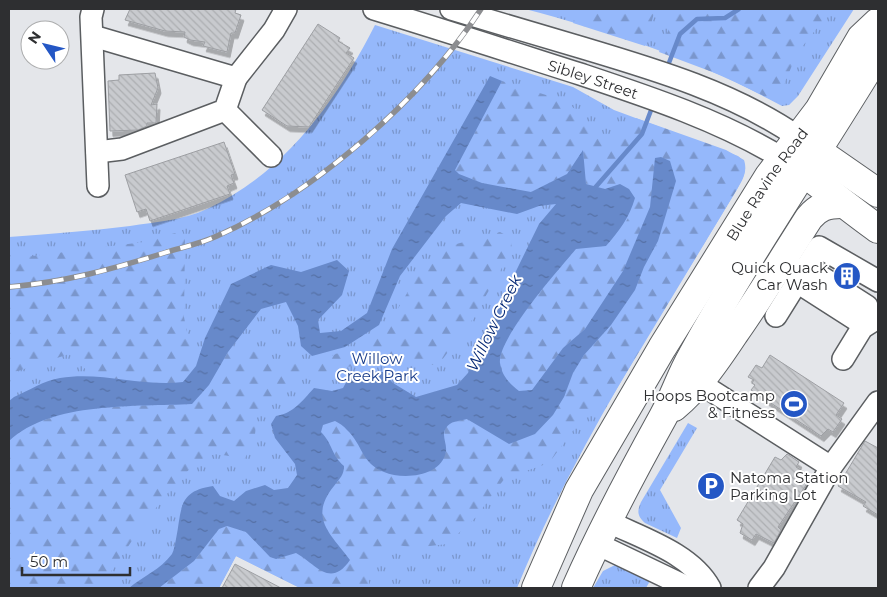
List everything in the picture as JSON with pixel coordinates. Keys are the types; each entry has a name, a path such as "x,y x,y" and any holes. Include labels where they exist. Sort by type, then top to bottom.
{"main road":[{"name":"Blue Ravine Road","path":"692,377 800,155 819,110 862,38 878,22"},
{"name":"Blue Ravine Road","path":"537,588 579,490 662,348 800,155 878,54"},
{"path":"800,155 878,193"},
{"path":"800,155 841,204 878,229"},
{"path":"576,588 597,529 664,415 692,377 766,309 808,218 817,209 830,204 841,204"},
{"path":"597,529 589,513 656,392 662,348"},
{"path":"537,588 553,570 578,532 597,529"}],"street":[{"path":"93,9 98,186"},
{"path":"225,110 236,78 274,30 286,9"},
{"name":"Sibley Street","path":"374,9 626,89 727,129 800,155"},
{"name":"Sibley Street","path":"451,9 634,63 682,80 746,107 775,122 800,155"},
{"path":"93,36 236,78"},
{"path":"97,152 122,149 225,110"},
{"path":"225,110 271,156"},
{"path":"752,255 752,292 766,309 801,275 818,248 822,247 878,282"},
{"path":"801,275 866,305 868,310 867,321 843,359"},
{"path":"692,377 831,467"},
{"path":"759,588 774,568 831,467 878,402"},
{"path":"597,529 689,588"},
{"path":"597,529 676,555 698,571 710,588"}],"green space":[{"path":"525,9 854,9 798,96 789,105 782,106 752,90 689,62 624,38"},
{"path":"577,9 653,9 654,13 645,46 573,23"},
{"path":"671,9 832,9 798,52 776,102 723,76 659,52 671,24"},
{"name":"Willow Creek Park","path":"375,25 573,87 614,110 738,156 744,164 743,177 736,191 647,337 564,485 517,588 300,588 236,556 219,588 9,588 9,237 130,226 169,220 198,213 235,194 261,176 306,132 344,80"},
{"path":"502,81 565,101 582,115 594,137 609,144 626,134 632,128 636,118 726,150 744,160 745,172 740,184 604,410 583,417 549,463 505,478 475,518 447,544 413,548 389,543 369,571 369,588 300,588 236,556 219,588 159,588 194,561 219,529 227,526 246,532 270,557 277,559 296,553 311,564 341,547 325,527 322,510 329,493 344,474 344,466 321,432 323,425 335,421 347,430 354,439 446,451 445,428 452,422 466,419 486,430 564,397 573,373 584,355 611,325 635,290 644,267 658,241 676,181 655,159 650,207 623,271 585,329 563,348 532,391 512,386 500,361 503,349 519,319 576,249 606,246 622,229 629,216 605,189 586,184 583,151 567,174 531,192 482,183 459,174 455,170"},
{"path":"182,231 185,237 184,317 194,367 183,382 159,385 93,376 69,354 9,374 9,259 144,242"},
{"path":"500,232 511,238 512,250 472,320 439,364 415,367 398,356 311,375 282,389 257,415 254,444 244,459 213,454 197,463 167,494 135,536 100,588 9,588 9,441 27,428 48,419 71,413 121,406 192,404 209,385 228,352 253,351 272,360 308,364 367,343 392,319 417,276 442,248"},
{"path":"688,423 697,428 660,490 681,528 677,538 645,523 640,518 638,511 641,502"},
{"path":"615,565 621,565 651,579 646,588 593,588 603,571"}],"water":[{"path":"490,76 502,81 455,170 459,174 482,183 531,192 567,174 583,150 586,184 605,189 620,184 629,189 635,198 630,212 616,235 606,246 576,249 530,304 508,338 500,363 506,379 519,391 532,390 563,348 585,329 623,271 650,207 655,158 661,157 670,161 676,181 658,241 644,267 635,290 611,325 584,355 573,373 564,397 553,415 535,434 509,444 467,419 452,423 445,431 446,451 443,460 430,471 411,476 392,474 376,468 366,459 352,436 343,426 335,421 323,425 321,432 344,466 341,476 326,497 323,507 325,525 350,560 343,568 336,573 323,572 296,553 276,559 270,557 246,532 227,526 219,529 194,561 159,588 129,588 162,564 172,554 183,504 193,492 213,486 220,496 234,501 246,491 265,485 274,490 288,488 297,475 295,464 275,438 271,424 276,416 293,409 314,388 332,391 343,388 349,377 368,371 383,372 393,383 416,397 457,385 468,373 478,342 494,316 539,224 556,204 539,206 517,214 461,203 446,216 400,276 379,325 345,347 312,356 301,346 298,326 286,302 261,309 228,352 209,385 192,404 121,406 71,413 48,419 27,428 9,441 9,401 43,383 54,379 75,376 168,383 183,382 196,366 205,338 231,284 271,265 301,272 337,260 349,271 342,295 318,320 320,333 341,331 367,313 392,249"}],"building":[{"path":"130,9 236,9 235,13 241,15 235,33 231,33 227,52 203,46 205,42 190,40 184,37 185,32 165,31 125,20"},
{"path":"318,24 340,38 338,41 350,48 346,53 354,58 309,127 287,126 262,110"},
{"path":"155,73 158,88 151,105 157,104 156,123 147,123 147,126 138,130 110,131 108,81 119,80 119,75"},
{"path":"224,142 235,174 231,175 234,183 227,186 230,194 150,221 146,209 137,212 125,175"},
{"path":"770,355 844,403 836,415 842,419 833,432 828,429 821,436 751,390 755,385 752,383 754,380 748,377 756,365 762,368"},
{"path":"865,441 878,448 878,515 863,506 866,502 838,486"},
{"path":"787,454 799,462 796,467 810,475 808,478 810,479 778,527 781,530 774,543 756,534 752,540 740,533 743,524 737,520 775,457 781,460"},
{"path":"235,564 281,588 222,588"}],"waterway":[{"name":"Willow Creek","path":"667,68 680,34 697,19 725,18 739,9"},
{"name":"Willow Creek","path":"593,190 642,134 653,105"}],"railway":[{"path":"9,287 70,278 128,264 205,241 254,218 328,169 398,109 457,43 481,9"}],"place":[{"name":"Quick Quack Car Wash","path":"847,276"},
{"name":"Hoops Bootcamp & Fitness","path":"794,404"},
{"name":"Natoma Station Parking Lot","path":"711,486"}]}
